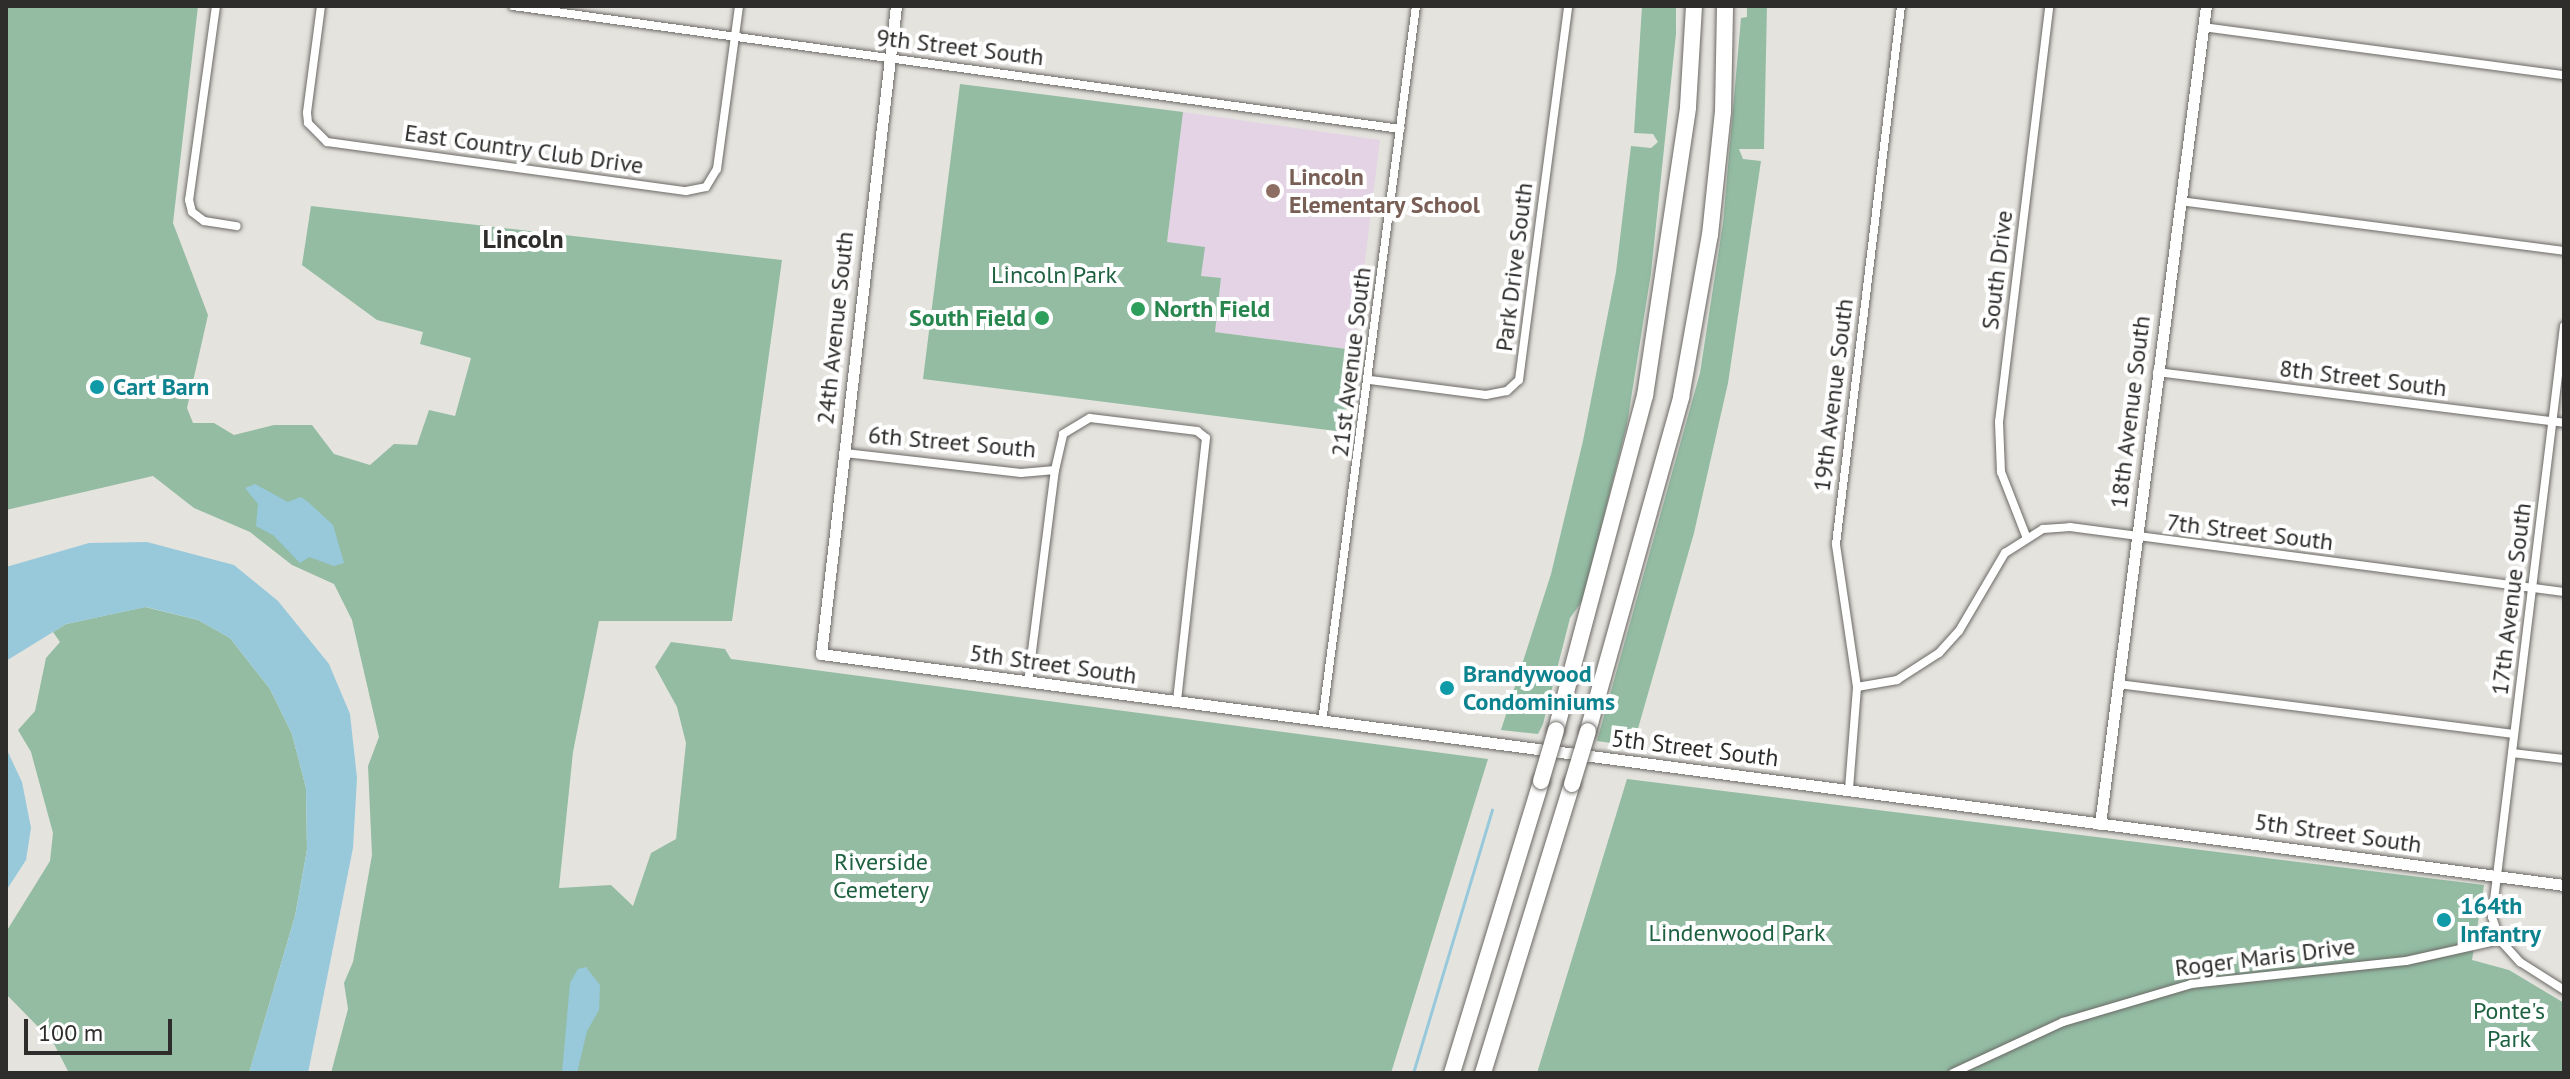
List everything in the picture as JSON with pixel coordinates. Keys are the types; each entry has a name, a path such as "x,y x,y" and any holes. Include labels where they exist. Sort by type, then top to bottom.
{"highway":[{"path":"1682,6 1682,153"},
{"path":"1452,1073 1556,730 1645,396 1682,153 1694,6"},
{"path":"1483,1073 1588,731 1681,397 1710,235 1723,112 1727,6"}],"street":[{"path":"216,6 189,200 192,212 204,221 237,226"},
{"name":"East Country Club Drive","path":"321,6 307,113 308,123 327,142 686,191 706,187 717,169 739,6"},
{"name":"9th Street South","path":"513,6 1401,129"},
{"name":"24th Avenue South","path":"821,654 896,6"},
{"name":"21st Avenue South","path":"1322,723 1370,380 1416,6"},
{"name":"Park Drive South","path":"1370,380 1486,395 1507,391 1519,380 1568,6"},
{"name":"19th Avenue South","path":"1849,789 1857,687 1836,544 1901,6"},
{"name":"South Drive","path":"2026,536 2001,472 1999,422 2049,6"},
{"name":"18th Avenue South","path":"2100,824 2206,6"},
{"path":"2203,27 2564,75"},
{"path":"2180,201 2564,251"},
{"name":"17th Avenue South","path":"2500,940 2492,917 2564,326"},
{"name":"8th Street South","path":"2157,372 2564,423"},
{"name":"6th Street South","path":"845,453 1021,473 1055,470 1063,434 1090,418 1197,431 1207,442 1177,702"},
{"path":"1028,683 1055,470"},
{"name":"7th Street South","path":"2026,536 2070,527 2564,592"},
{"path":"1857,687 1897,680 1939,653 1959,631 2005,553 2026,536"},
{"name":"5th Street South","path":"821,654 1322,723 1849,789 2564,885"},
{"path":"2118,684 2514,734"},
{"path":"2512,753 2564,759"},
{"path":"2500,940 2520,962 2564,990"},
{"name":"Roger Maris Drive","path":"1953,1073 2063,1022 2191,984 2406,961 2500,940"}],"shaded area":[{"name":"Lincoln Elementary School","path":"1183,112 1380,140 1354,350 1215,332 1221,279 1201,276 1167,242"}],"green space":[{"name":"Riverside Cemetery","path":"6,6 198,6 173,223 208,315 187,408 193,423 214,423 234,435 274,425 312,425 334,454 370,465 394,444 417,445 429,410 455,416 471,358 420,344 423,332 377,320 302,265 311,206 782,260 732,621 599,621 573,752 559,888 611,885 633,906 651,853 676,839 686,743 677,707 655,667 671,642 725,649 731,659 1488,759 1391,1073 331,1073 348,1009 344,983 353,962 372,855 368,766 379,737 352,620 334,584 292,565 250,532 194,508 153,476 6,510"},
{"path":"1642,6 1676,6 1676,34 1651,273 1627,424 1583,600 1570,618 1543,724 1538,734 1501,730 1551,574 1583,441 1616,272 1631,146 1651,148 1658,142 1653,134 1634,133"},
{"path":"1747,6 1767,6 1764,149 1739,149 1743,159 1761,161 1728,383 1694,533 1633,746 1597,741 1700,373 1723,223 1741,18 1747,17"},
{"name":"Lincoln Park","path":"960,84 1183,112 1167,242 1205,247 1201,276 1221,278 1215,332 1354,350 1344,432 923,379"},
{"path":"145,607 198,620 230,638 270,689 292,734 306,788 307,850 295,916 249,1073 69,1073 53,1042 6,994 6,932 50,861 53,833 31,752 18,730 35,711 46,658 60,642 53,632 66,624"},
{"name":"Lindenwood Park","path":"1627,779 2484,885 2472,960 2509,970 2564,1003 2564,1073 1537,1073"}],"water":[{"path":"255,484 288,502 301,497 308,502 333,525 344,563 334,566 309,557 300,563 273,535 256,526 258,504 245,488"},
{"path":"147,542 234,565 278,601 329,664 350,714 357,778 353,848 308,1073 249,1073 295,916 307,850 306,788 292,734 270,689 230,638 198,620 146,607 66,624 6,661 6,567 89,543"},
{"path":"6,748 22,782 31,828 26,860 6,891"},
{"path":"586,967 600,985 599,1010 587,1031 577,1073 562,1073 570,983 578,969"}],"waterway":[{"path":"1413,1073 1492,810"}],"place":[{"name":"Lincoln Elementary School","path":"1273,191"},
{"name":"North Field","path":"1138,309"},
{"name":"South Field","path":"1042,318"},
{"name":"Cart Barn","path":"97,387"},
{"name":"Brandywood Condominiums","path":"1447,688"},
{"name":"164th Infantry","path":"2444,920"}],"district":[{"name":"Lincoln","path":"523,239"}],"park label":[{"name":"Ponte's Park","path":"2509,1025"}]}
